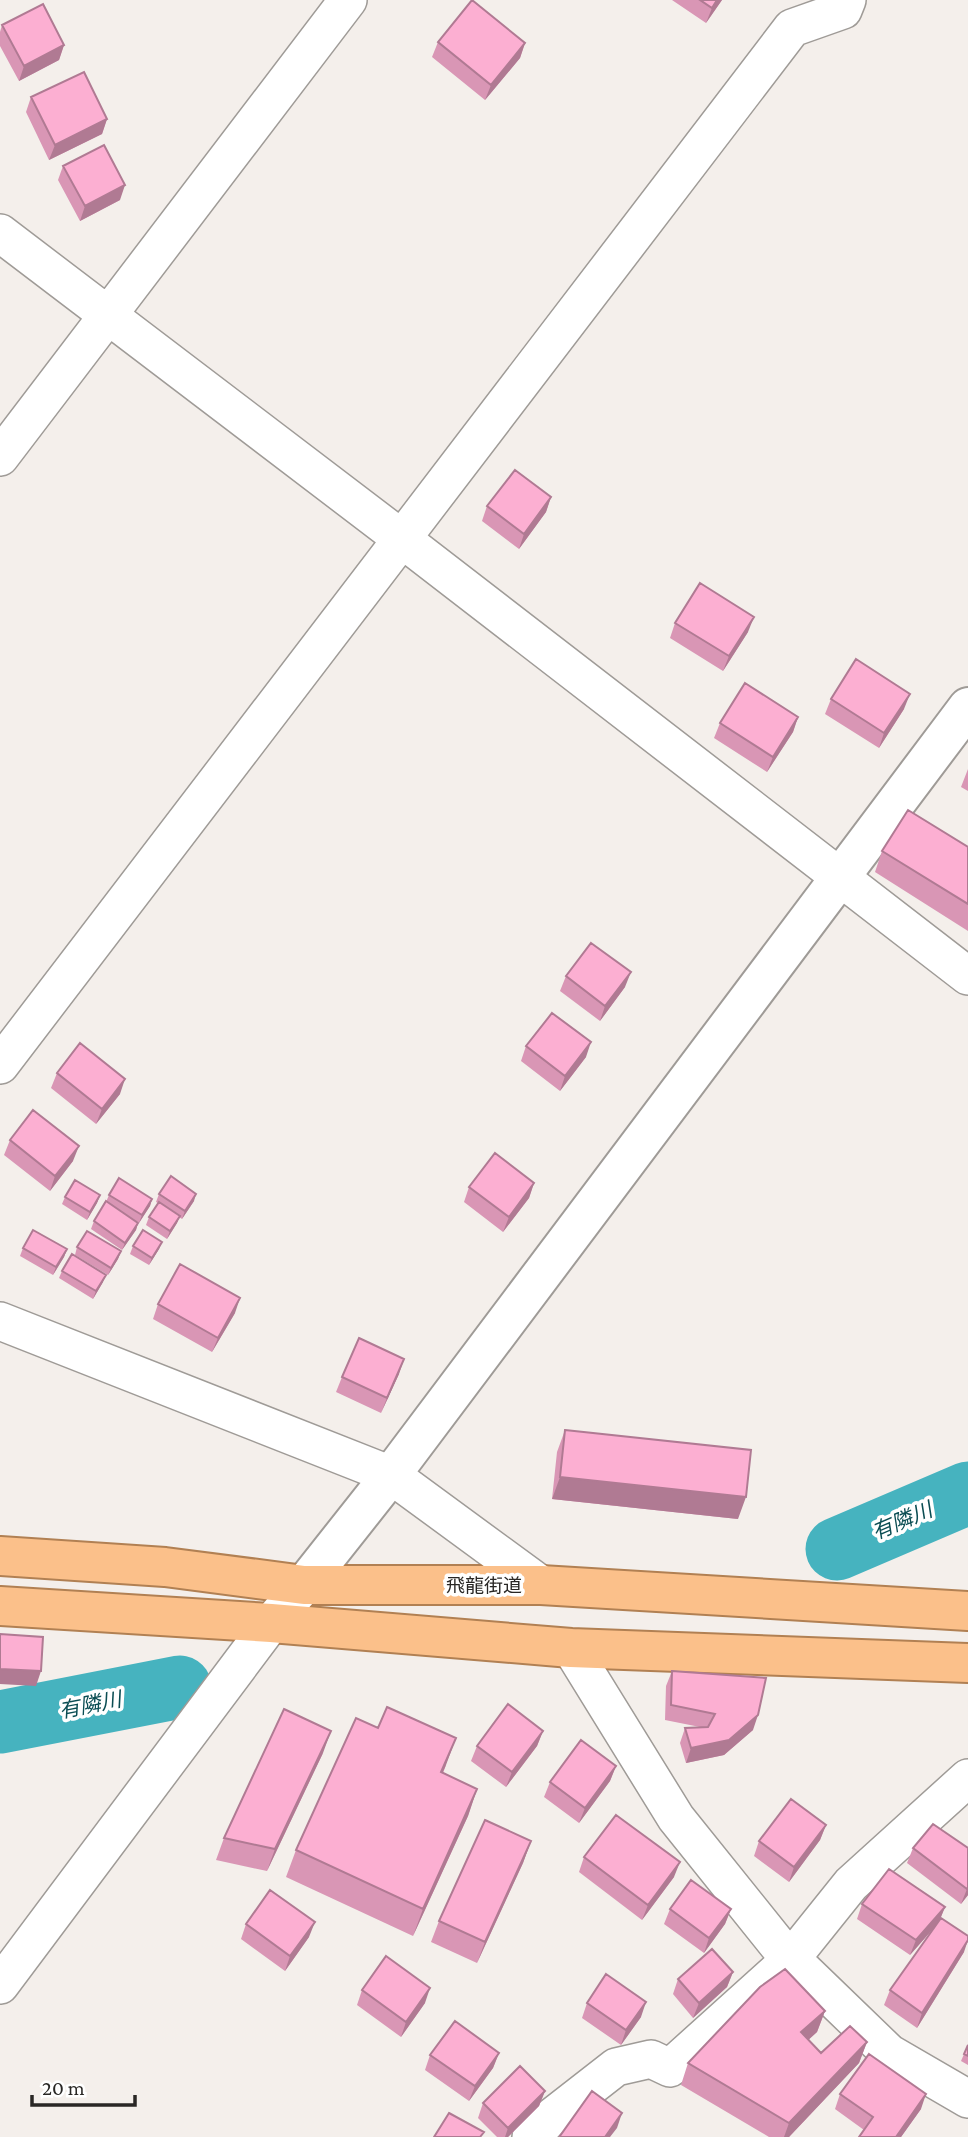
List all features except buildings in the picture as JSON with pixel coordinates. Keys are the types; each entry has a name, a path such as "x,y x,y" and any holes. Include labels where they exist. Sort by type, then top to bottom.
{"highway":[{"name":"飛龍街道","path":"0,1556 165,1567 304,1585 541,1585 968,1611"},
{"path":"0,1606 271,1623 571,1648 968,1663"}],"street":[{"path":"0,457 348,0"},
{"path":"0,1065 792,27 843,10 847,0"},
{"path":"0,233 402,538 968,976"},
{"path":"0,1984 271,1623 391,1475 968,708"},
{"path":"0,1321 391,1475 541,1585"},
{"path":"571,1648 676,1818 790,1959 889,2053 968,2099"},
{"path":"531,2137 548,2120 616,2067 652,2059 670,2068 790,1959 851,1884 968,1778"}],"waterway":[{"name":"有隣川","path":"837,1549 968,1493"},
{"name":"有隣川","path":"0,1722 180,1687"}]}
